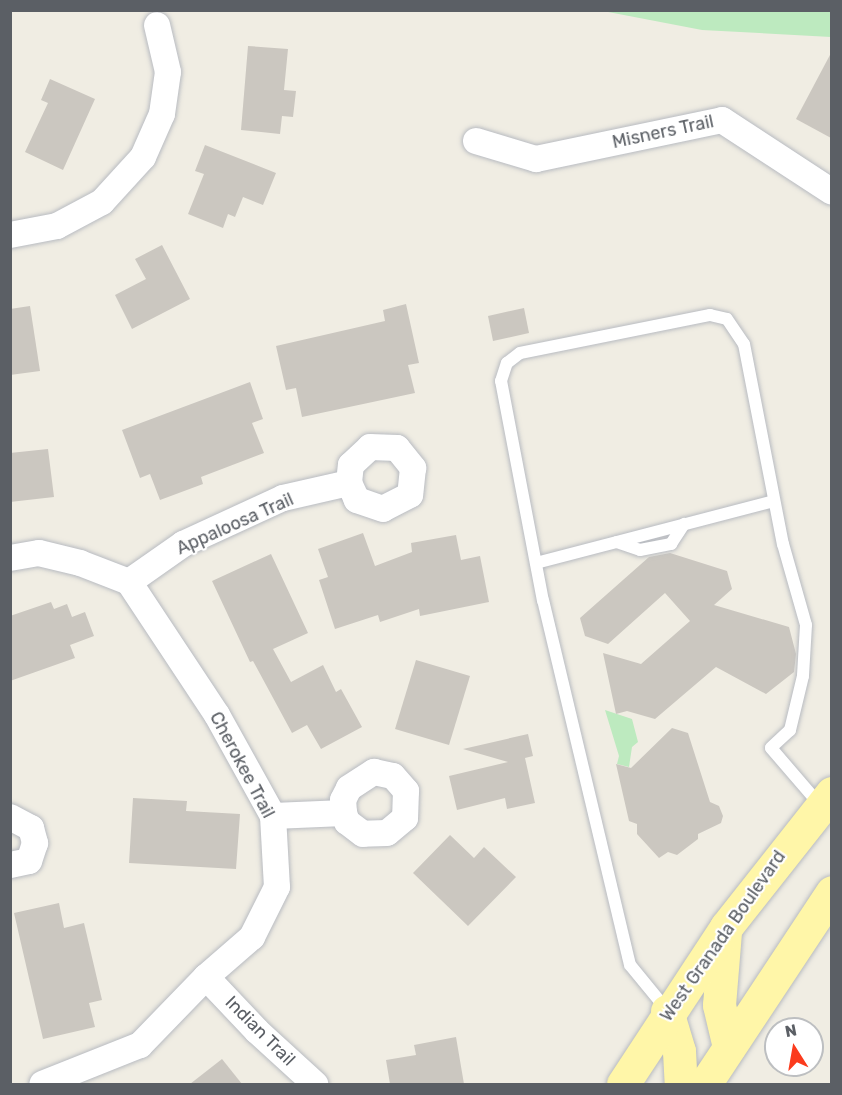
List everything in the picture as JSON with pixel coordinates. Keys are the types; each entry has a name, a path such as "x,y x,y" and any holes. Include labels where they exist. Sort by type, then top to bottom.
{"main road":[{"name":"West Granada Boulevard","path":"623,1084 667,1011 726,927 826,799"},
{"path":"705,1084 831,892"},
{"path":"726,927 719,1005 729,1047"},
{"path":"667,1011 679,1051 681,1084"}],"street":[{"path":"10,235 57,226 102,202 143,157 162,114 168,72 157,25"},
{"name":"Misners Trail","path":"476,141 536,159 722,120 831,192"},
{"name":"Appaloosa Trail","path":"129,582 183,544 283,498 349,483"},
{"path":"10,558 39,553 129,582"},
{"name":"Cherokee Trail","path":"42,1084 140,1045 207,976 252,937 277,887 273,816 217,715 129,582"},
{"path":"273,816 344,813"},
{"path":"10,817 31,828 35,843 29,861 10,865"},
{"name":"Indian Trail","path":"207,976 257,1032 315,1084"}],"lane":[{"path":"667,1011 630,965 536,563 501,381 507,363 520,353 555,344 710,315 727,319 744,344 774,501 806,625 803,676 790,730 771,748 826,799"},
{"path":"536,563 774,501"}],"green space":[{"path":"603,11 831,11 831,37 702,30"},
{"path":"605,710 632,719 638,742 632,747 629,767 617,764 619,756"}],"building":[{"path":"248,46 288,49 284,90 296,91 293,117 282,116 280,134 241,130"},
{"path":"831,53 831,138 796,119"},
{"path":"50,79 95,99 63,170 25,152 48,103 41,100"},
{"path":"205,145 276,173 263,205 243,197 235,217 228,214 223,228 188,214 204,174 195,171"},
{"path":"162,245 190,299 132,329 115,295 146,279 135,259"},
{"path":"406,304 419,363 408,365 415,393 302,417 296,388 286,390 276,346 385,321 383,310"},
{"path":"30,306 40,371 10,375 10,309"},
{"path":"524,308 529,333 493,341 488,316"},
{"path":"250,382 263,419 252,423 264,453 201,477 203,484 160,500 150,474 140,478 122,430"},
{"path":"48,449 54,497 10,502 10,453"},
{"path":"363,533 375,566 412,552 411,543 456,535 461,560 480,556 489,602 420,616 419,609 380,622 378,615 335,629 319,580 328,577 318,549"},
{"path":"670,553 727,571 732,589 714,605 789,627 796,654 794,672 766,694 716,667 655,719 627,711 616,714 603,653 641,664 690,621 665,593 608,644 585,636 580,618 649,557"},
{"path":"271,554 308,633 273,649 291,682 323,665 336,692 341,689 362,727 321,749 307,725 292,733 253,661 250,662 212,581"},
{"path":"51,602 54,609 67,604 72,617 85,612 94,636 70,645 75,658 10,681 10,616"},
{"path":"416,660 470,676 449,745 395,729"},
{"path":"672,728 688,733 710,802 719,806 723,816 721,823 698,834 698,839 677,855 668,852 659,858 637,834 637,824 629,821 616,764 631,768"},
{"path":"528,734 533,756 525,758 535,803 507,809 505,798 457,810 449,776 508,762 463,749"},
{"path":"133,798 187,801 186,811 240,814 236,869 129,863"},
{"path":"450,835 474,858 484,847 516,877 468,926 413,873"},
{"path":"59,903 64,928 84,923 102,1000 89,1003 95,1027 43,1039 14,913"},
{"path":"456,1037 464,1084 390,1084 386,1060 416,1055 414,1045"},
{"path":"222,1059 242,1084 190,1084"}]}
